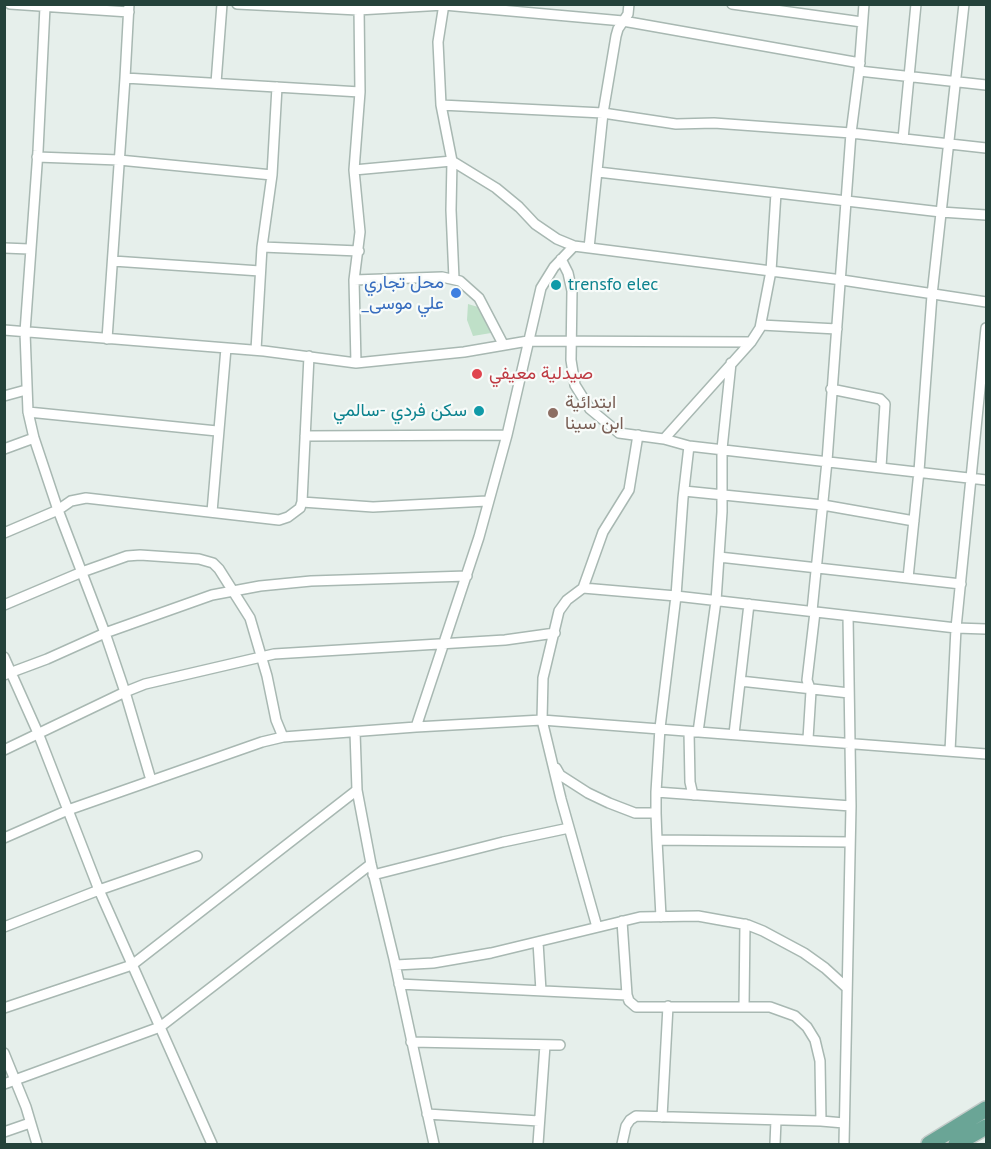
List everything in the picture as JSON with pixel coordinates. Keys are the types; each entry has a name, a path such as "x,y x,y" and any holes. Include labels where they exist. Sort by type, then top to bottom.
{"main road":[{"path":"928,1144 987,1109"},
{"path":"956,1144 987,1126"}],"street":[{"path":"10,4 45,7 129,8 107,339"},
{"path":"216,83 222,4"},
{"path":"237,4 359,7 444,5 623,21 909,77 987,85"},
{"path":"589,248 603,113 616,36 628,14 629,4"},
{"path":"732,4 862,22"},
{"path":"808,739 812,691 807,680 842,280 851,133 860,67 864,4"},
{"path":"903,139 916,4"},
{"path":"908,578 919,471 932,295 964,4"},
{"path":"444,5 438,42 441,105 452,160 451,210 454,279"},
{"path":"45,7 25,332 28,412 34,438 58,510 125,692 151,780"},
{"path":"356,363 354,280 360,232 354,170 360,92 359,7"},
{"path":"125,78 360,92"},
{"path":"256,350 260,271 272,175 277,87"},
{"path":"441,105 603,113 676,124 714,123 851,133 987,148"},
{"path":"37,157 119,160 272,175"},
{"path":"354,170 452,160 496,188 535,224 557,239 574,246 842,280 987,302"},
{"path":"598,172 941,212 987,215"},
{"path":"664,440 751,342 761,325 771,271 776,193"},
{"path":"416,727 467,576 507,435 541,288 561,259 574,246"},
{"path":"262,247 359,251"},
{"path":"4,248 29,249"},
{"path":"561,259 568,273 572,291 571,340 575,385 582,398 598,416 619,433 689,446 987,480"},
{"path":"112,261 260,271"},
{"path":"354,280 454,279 465,284 479,298 503,344"},
{"path":"761,325 837,329"},
{"path":"950,751 956,628 987,328"},
{"path":"4,330 256,350 356,363 464,352 528,341 751,342"},
{"path":"212,512 217,431 226,348"},
{"path":"4,533 58,510 71,501 86,498 279,520 295,513 302,502 309,356"},
{"path":"698,732 716,601 722,496 722,449 731,363"},
{"path":"831,389 880,399 885,404 881,467"},
{"path":"4,396 26,390"},
{"path":"28,412 217,431"},
{"path":"305,436 507,435"},
{"path":"597,927 542,720 543,678 559,610 567,600 583,588 603,532 629,490 638,435"},
{"path":"4,449 34,438"},
{"path":"661,917 656,792 660,728 676,596 689,446"},
{"path":"684,491 823,505 914,521"},
{"path":"302,502 373,507 487,501"},
{"path":"4,605 126,556 199,559 213,563 250,618 276,720 283,737"},
{"path":"719,557 961,584"},
{"path":"8,673 47,659 105,633 212,595 311,581 467,576"},
{"path":"583,588 676,596 956,628 987,629"},
{"path":"734,734 749,604"},
{"path":"844,1144 851,806 848,616"},
{"path":"4,750 145,684 260,656 505,640 555,633"},
{"path":"4,657 8,673 38,733 99,890 212,1144"},
{"path":"740,681 849,693"},
{"path":"4,838 68,810 262,742 283,737 542,720 987,754"},
{"path":"355,732 357,790 373,875 396,965 434,1144"},
{"path":"693,795 690,782 689,732 698,732"},
{"path":"554,764 560,775 571,783 609,803 634,813 656,813"},
{"path":"4,1008 132,965 357,790"},
{"path":"656,792 851,806"},
{"path":"373,875 569,828"},
{"path":"657,840 850,842"},
{"path":"4,927 99,890 197,856"},
{"path":"4,1084 160,1027 371,864"},
{"path":"396,965 434,963 538,942 640,917 698,916 745,924 763,931 804,953 847,988"},
{"path":"622,921 627,994 636,1007 770,1007 795,1016 807,1027 815,1040 820,1061 821,1121"},
{"path":"744,1006 745,924"},
{"path":"538,942 541,991"},
{"path":"399,984 627,994"},
{"path":"662,1117 668,1006"},
{"path":"411,1042 561,1045"},
{"path":"538,1144 545,1045"},
{"path":"4,1053 37,1144"},
{"path":"427,1114 539,1121"},
{"path":"622,1144 626,1126 636,1116 844,1123"},
{"path":"775,1144 776,1120"},
{"path":"4,1132 30,1123"}],"green space":[{"path":"468,304 478,307 491,333 473,336 467,320"}],"place":[{"name":"trensfo elec","path":"556,285"},
{"name":"محل تجاري _علي موسى","path":"456,293"},
{"name":"صيدلية معيفي","path":"477,374"},
{"name":"سكن فردي -سالمي","path":"479,411"},
{"name":"ابتدائية ابن سينا","path":"553,413"}]}
